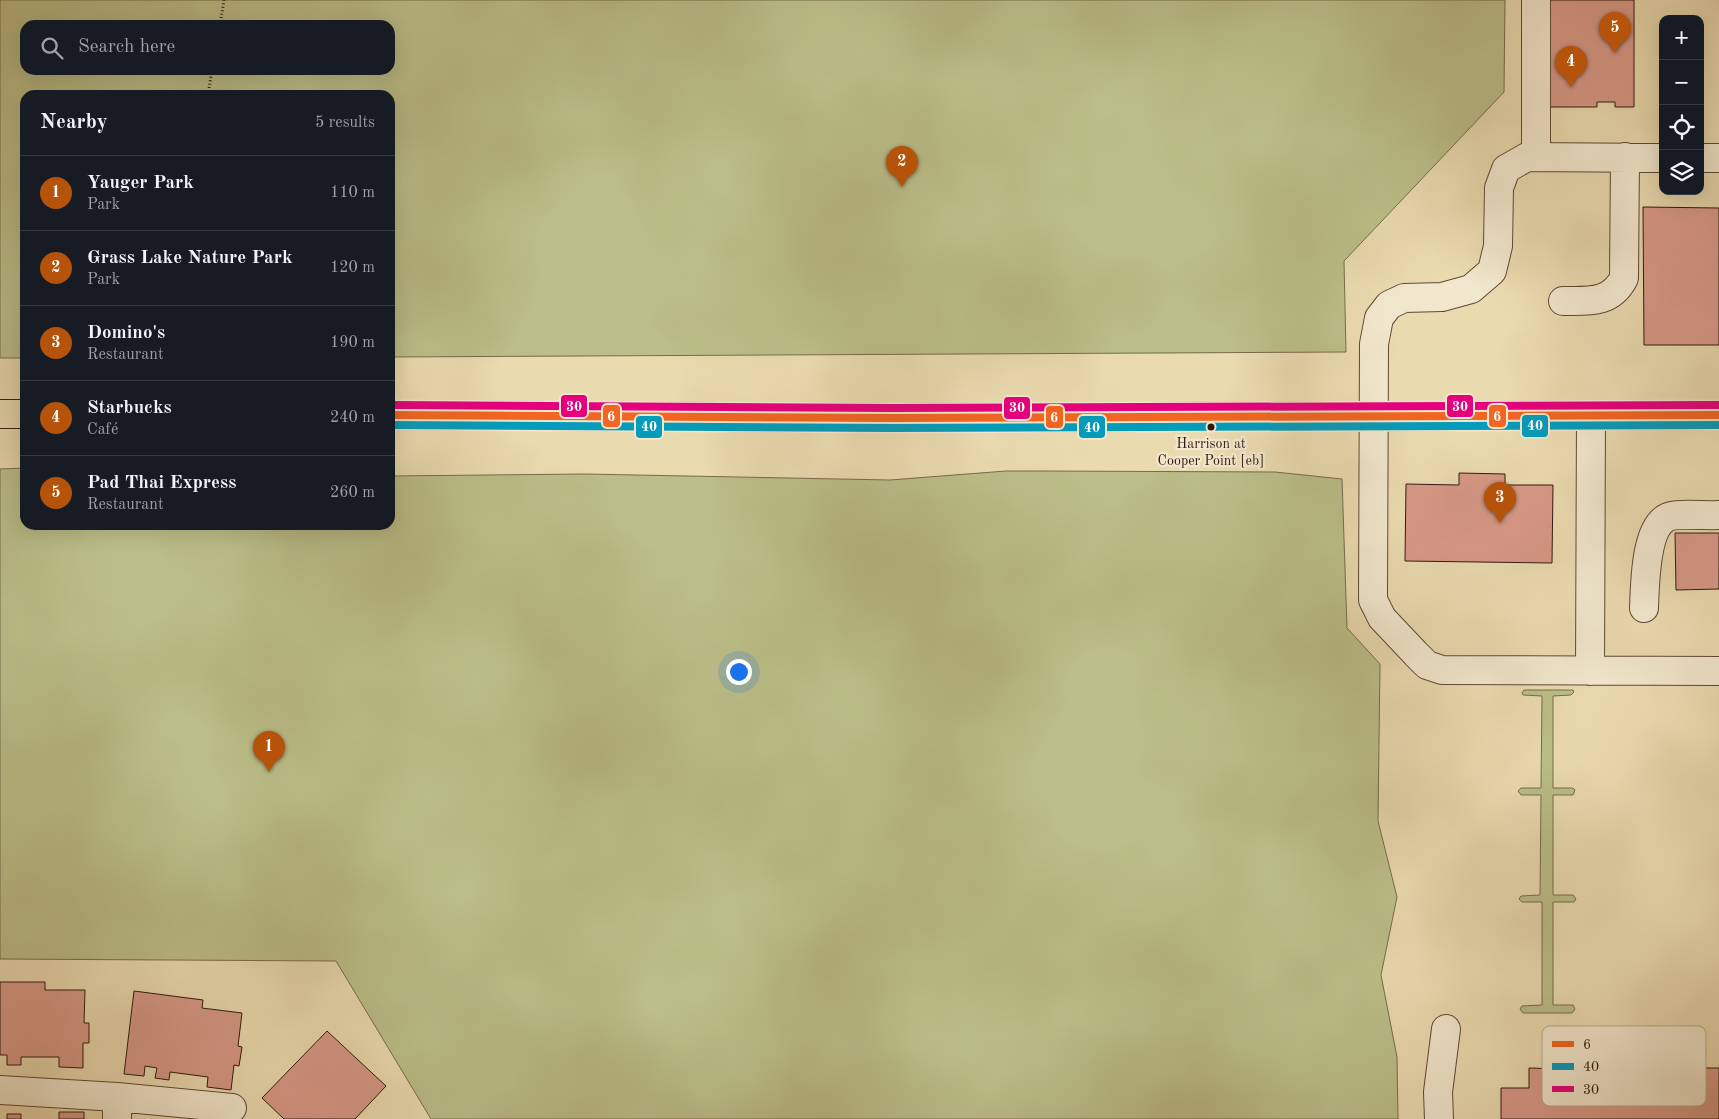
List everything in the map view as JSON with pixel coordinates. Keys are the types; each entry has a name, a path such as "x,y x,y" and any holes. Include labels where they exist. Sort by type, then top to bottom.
{"main road":[{"path":"0,414 20,414"},
{"path":"395,414 892,418 1719,415"}],"street":[{"path":"1536,0 1536,156"},
{"path":"1659,158 1527,156 1506,169 1499,188 1498,246 1492,272 1471,289 1442,297 1404,298 1388,305 1379,318 1374,344 1373,600 1382,618 1427,665 1442,670 1719,671"},
{"path":"1562,301 1594,301 1607,297 1619,287 1624,278 1625,157"},
{"path":"1704,158 1719,158"},
{"path":"1590,416 1590,671"},
{"path":"1644,608 1647,560 1660,523 1670,516 1719,515"},
{"path":"1439,1119 1438,1092 1446,1029"},
{"path":"0,1090 117,1108 232,1108"}],"path":[{"path":"221,20 224,0"},
{"path":"209,90 211,75"}],"green space":[{"path":"0,0 1505,0 1504,92 1344,261 1346,352 395,357 395,90 20,90 20,358 0,358"},
{"path":"20,468 20,530 395,530 395,476 585,474 890,480 1006,471 1042,471 1275,472 1342,479 1347,628 1380,664 1378,821 1397,897 1381,975 1397,1057 1398,1119 431,1119 336,961 0,959 0,469"},
{"path":"1524,690 1573,690 1574,692 1571,695 1553,696 1553,788 1573,788 1575,790 1573,795 1553,795 1553,895 1573,895 1576,899 1574,902 1553,902 1553,1005 1573,1005 1575,1009 1572,1013 1523,1013 1520,1009 1522,1006 1542,1005 1542,902 1522,902 1519,899 1521,896 1540,895 1541,795 1521,795 1518,791 1521,788 1541,788 1542,696 1523,695"}],"building":[{"path":"1547,0 1634,0 1634,107 1615,107 1615,102 1597,102 1597,107 1541,107"},
{"path":"1643,207 1719,208 1719,345 1644,345"},
{"path":"1459,473 1505,474 1505,485 1553,485 1552,563 1405,561 1406,484 1459,485"},
{"path":"1675,533 1719,533 1719,589 1676,590"},
{"path":"0,982 45,982 45,990 85,990 84,1023 89,1023 89,1043 83,1043 83,1068 59,1067 59,1057 21,1057 21,1065 7,1065 7,1055 0,1055"},
{"path":"134,991 203,1000 202,1008 242,1013 238,1046 242,1047 239,1066 234,1065 231,1090 207,1087 208,1077 170,1072 169,1080 155,1078 157,1068 145,1066 144,1076 124,1074"},
{"path":"327,1031 386,1086 355,1119 284,1119 262,1098"},
{"path":"1529,1068 1542,1068 1542,1106 1706,1106 1706,1068 1719,1068 1719,1119 1501,1119 1501,1088 1529,1088"},
{"path":"59,1112 84,1112 84,1119 59,1119"},
{"path":"7,1114 21,1114 21,1119 7,1119"}],"transit line":[{"name":"30","path":"395,405 892,408 1719,405"},
{"name":"6","path":"395,415 892,418 1719,415"},
{"name":"40","path":"395,425 892,428 1719,425"}],"place":[{"name":"Pad Thai Express","path":"1615,53"},
{"name":"Starbucks","path":"1571,87"},
{"name":"Grass Lake Nature Park","path":"902,187"},
{"name":"Harrison at Cooper Point [eb]","path":"1211,427"},
{"name":"Domino's","path":"1500,523"},
{"name":"Yauger Park","path":"269,772"}]}
